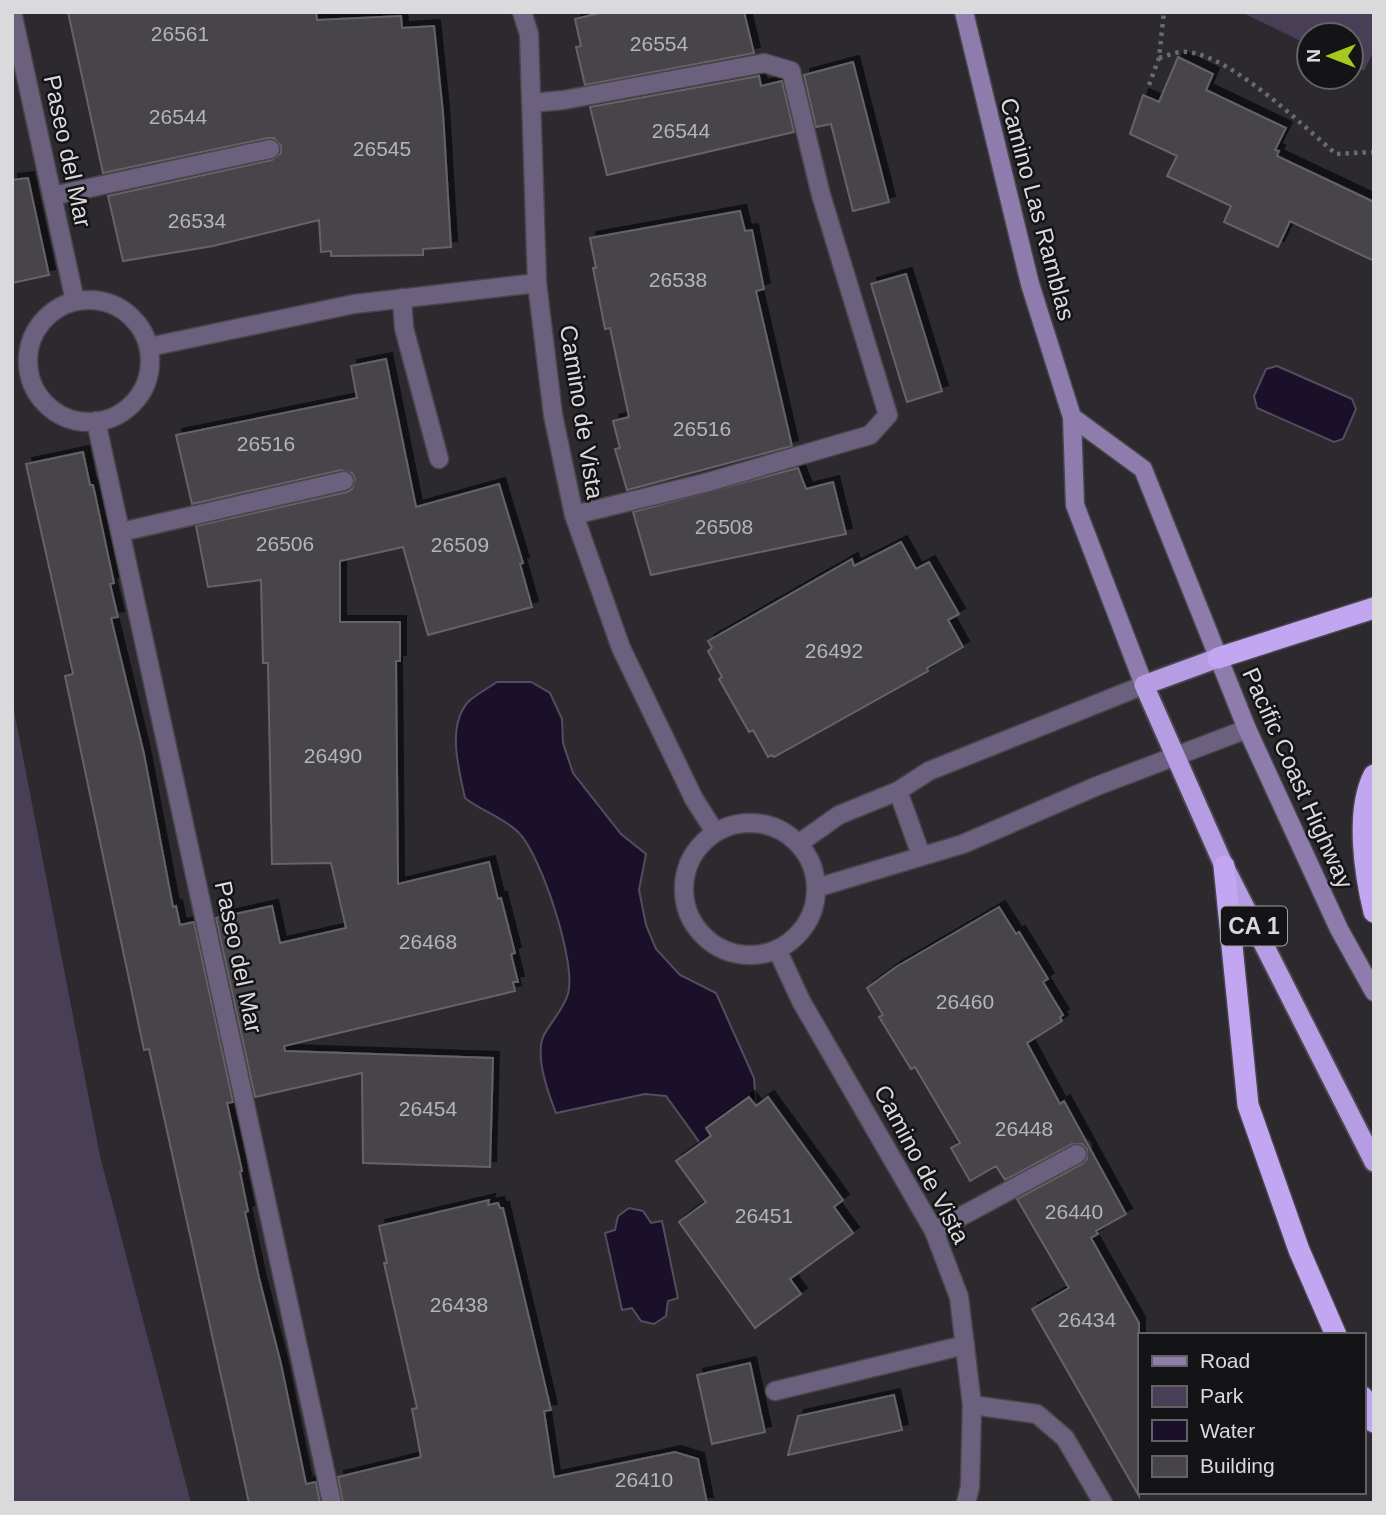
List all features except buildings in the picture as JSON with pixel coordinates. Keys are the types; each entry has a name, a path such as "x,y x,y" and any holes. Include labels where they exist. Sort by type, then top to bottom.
{"highway":[{"path":"1144,685 1218,658 1374,608"},
{"name":"CA 1","path":"1144,685 1224,866 1374,1162"},
{"path":"1374,775 1364,827 1364,872 1374,912"},
{"path":"1224,866 1248,1105 1299,1250 1335,1333"},
{"path":"1365,1402 1374,1422"}],"main road":[{"name":"Camino Las Ramblas","path":"964,12 1030,284 1072,417 1075,505 1144,685"},
{"path":"1072,417 1143,469 1218,658"},
{"name":"Pacific Coast Highway","path":"1218,658 1247,729 1339,929 1374,992"}],"street":[{"name":"Paseo del Mar","path":"12,12 75,300"},
{"name":"Camino de Vista","path":"522,12 529,34 537,283 553,415 574,515 621,648 694,799 715,832"},
{"path":"532,103 764,63 791,71 821,195 888,415 870,435 705,483 574,515"},
{"path":"52,196 270,149"},
{"path":"149,347 354,304 537,283"},
{"path":"402,298 404,328 439,459"},
{"path":"75,300 99,300 121,308 139,325 149,347 150,368 144,387 132,404 116,416 96,421 73,420 52,410 37,393 29,372 29,348 37,327 54,310 75,300"},
{"name":"Paseo del Mar","path":"96,421 332,1503"},
{"path":"121,532 344,481"},
{"path":"798,844 839,815 898,791 929,771 1144,685"},
{"path":"816,888 868,870 963,844 1247,729"},
{"path":"898,791 921,855"},
{"path":"759,823 780,830 798,844 808,857 816,888 814,906 806,925 794,939 778,949 756,955 734,954 714,945 697,929 687,910 684,888 688,867 699,847 715,832 736,824 759,823"},
{"name":"Camino de Vista","path":"778,949 801,1001 934,1231 959,1297 972,1405 970,1487 966,1503"},
{"path":"934,1231 1077,1154"},
{"path":"775,1391 964,1345"},
{"path":"972,1405 1037,1414 1065,1438 1103,1503"}],"path":[{"path":"1149,85 1159,58 1164,12"},
{"path":"1159,58 1181,52 1200,55 1236,71 1336,154 1374,152"}],"green space":[{"path":"1241,12 1374,12 1374,50 1365,69 1365,21 1295,21 1295,38"},
{"path":"12,700 100,1156 191,1503 12,1503"}],"water":[{"path":"1277,366 1352,399 1356,409 1343,439 1334,442 1257,408 1254,396 1266,369"},
{"path":"497,682 531,682 550,693 562,719 563,743 573,773 621,834 646,854 639,890 646,925 656,949 680,975 716,993 754,1078 756,1106 749,1097 707,1128 711,1135 700,1143 666,1096 645,1094 556,1113 541,1063 541,1043 544,1035 568,994 567,959 555,910 537,863 519,833 465,798 456,748 458,722 462,711 469,701"},
{"path":"629,1208 643,1211 651,1223 662,1221 678,1298 668,1301 666,1316 654,1324 641,1321 632,1308 622,1310 605,1233 615,1230 618,1216"}]}
